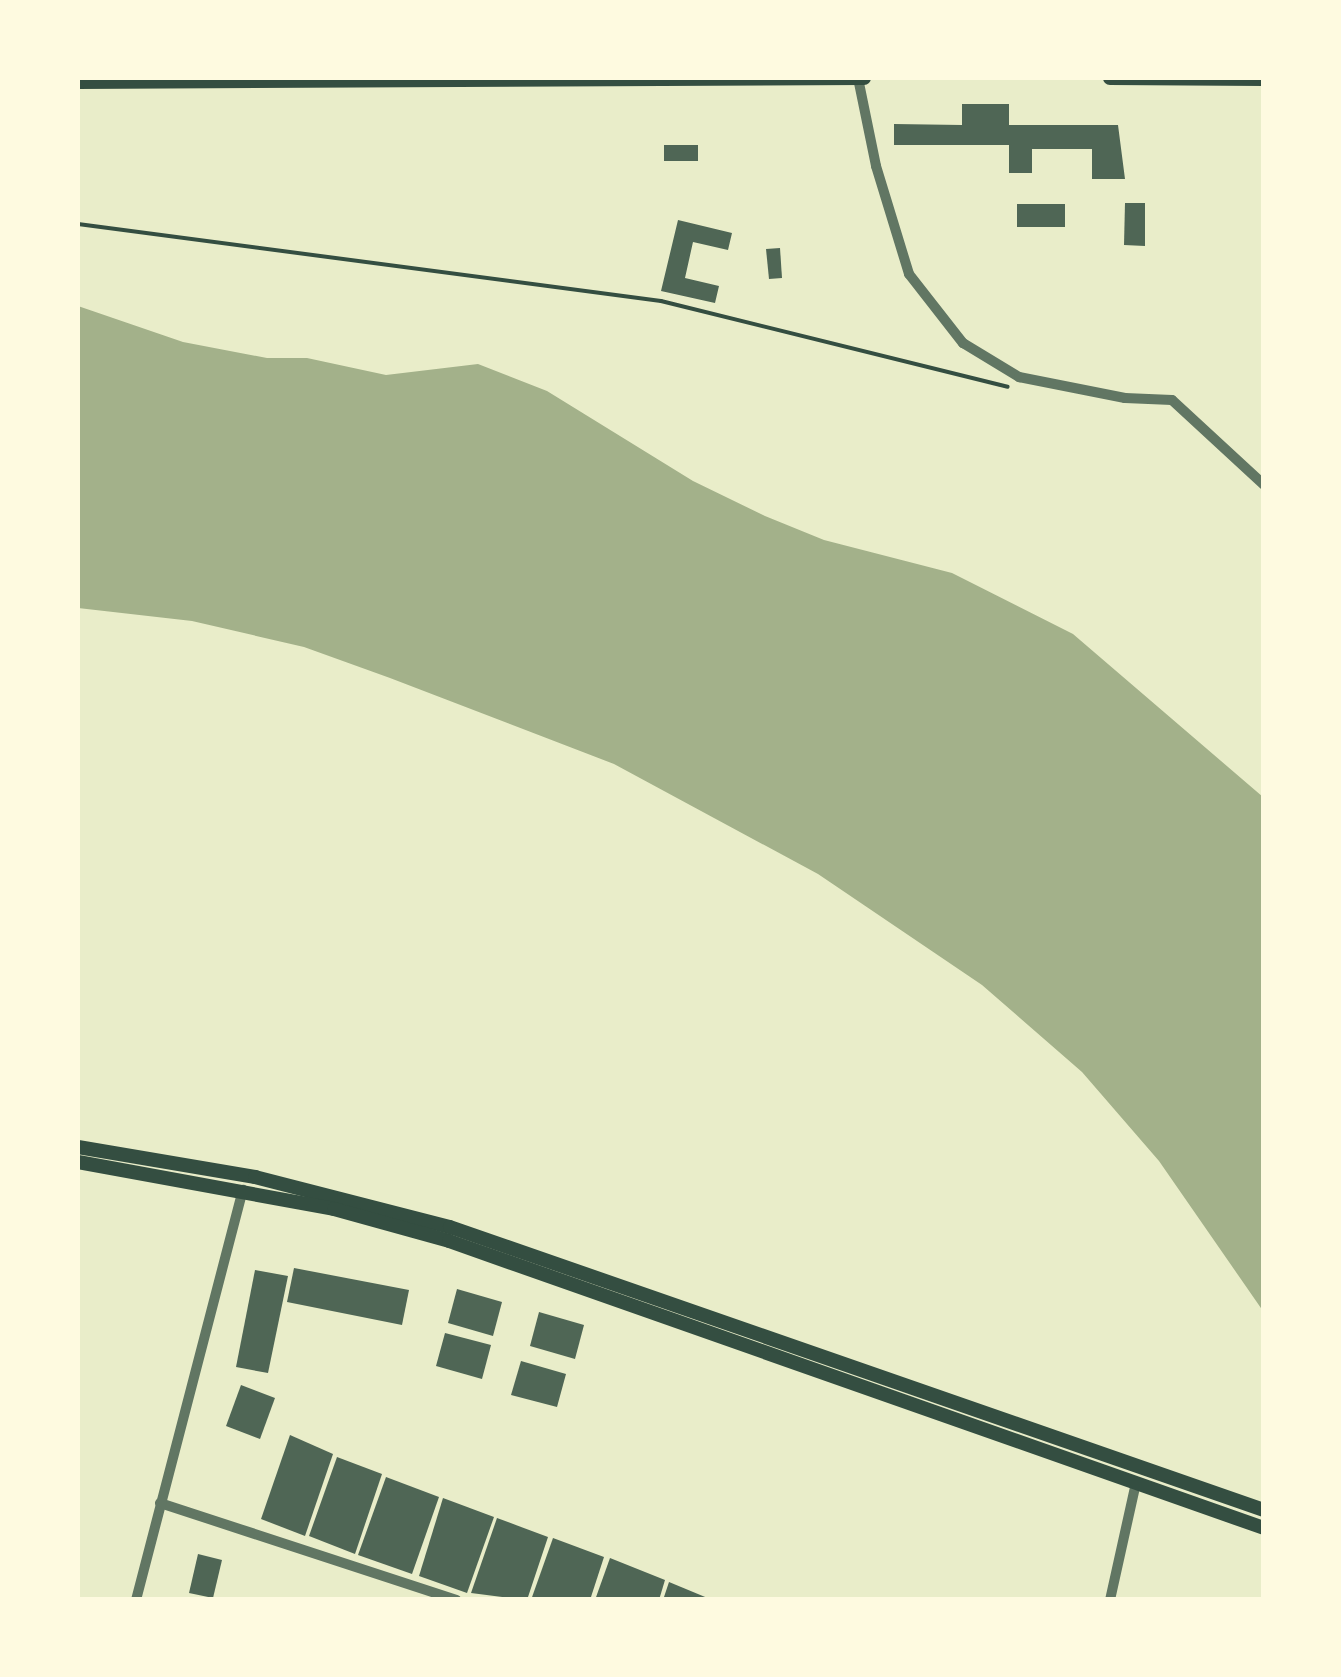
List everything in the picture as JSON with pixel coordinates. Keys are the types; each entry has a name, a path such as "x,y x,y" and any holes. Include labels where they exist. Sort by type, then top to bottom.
{"main road":[{"path":"78,82 861,78"},
{"path":"1110,78 1264,79"},
{"path":"78,1147 255,1177 450,1227 1264,1510"},
{"path":"78,1162 243,1190 450,1241 1264,1528"}],"street":[{"path":"861,78 876,166 909,274 963,342 1019,377 1124,398 1172,400 1264,485"},
{"path":"136,1600 243,1190"},
{"path":"1110,1600 1136,1483"},
{"path":"160,1504 457,1600"}],"path":[{"path":"78,224 661,301 1005,389 1019,377"}],"shaded area":[{"path":"78,306 183,342 267,358 307,358 386,375 478,364 547,391 693,481 765,516 824,540 952,573 1073,634 1263,797 1263,1311 1159,1161 1082,1072 982,985 818,874 614,764 304,647 192,621 78,608"}],"building":[{"path":"962,104 1009,104 1009,125 1118,125 1125,179 1092,179 1092,149 1032,149 1032,173 1009,173 1009,145 894,145 894,124 962,125"},
{"path":"664,145 698,145 698,161 664,161"},
{"path":"1125,203 1145,203 1145,246 1124,245"},
{"path":"1017,204 1065,204 1065,227 1017,227"},
{"path":"678,220 732,233 728,250 693,242 685,278 719,286 715,303 661,291"},
{"path":"780,248 782,278 769,279 766,249"},
{"path":"294,1268 409,1290 402,1325 287,1302"},
{"path":"255,1270 288,1276 268,1373 236,1367"},
{"path":"457,1289 502,1302 493,1336 448,1323"},
{"path":"539,1312 584,1325 575,1359 530,1346"},
{"path":"445,1333 491,1345 482,1379 436,1366"},
{"path":"521,1361 566,1374 557,1407 511,1395"},
{"path":"241,1385 275,1398 260,1439 226,1426"},
{"path":"290,1435 333,1454 305,1536 261,1519"},
{"path":"337,1457 382,1474 355,1554 309,1536"},
{"path":"386,1477 439,1497 412,1574 358,1555"},
{"path":"443,1498 494,1517 467,1593 419,1576"},
{"path":"497,1518 548,1537 527,1600 471,1593"},
{"path":"553,1538 604,1557 590,1600 531,1600"},
{"path":"198,1554 222,1560 213,1598 189,1593"},
{"path":"610,1558 665,1580 659,1600 595,1600"},
{"path":"669,1582 710,1599 710,1600 663,1600"}]}
